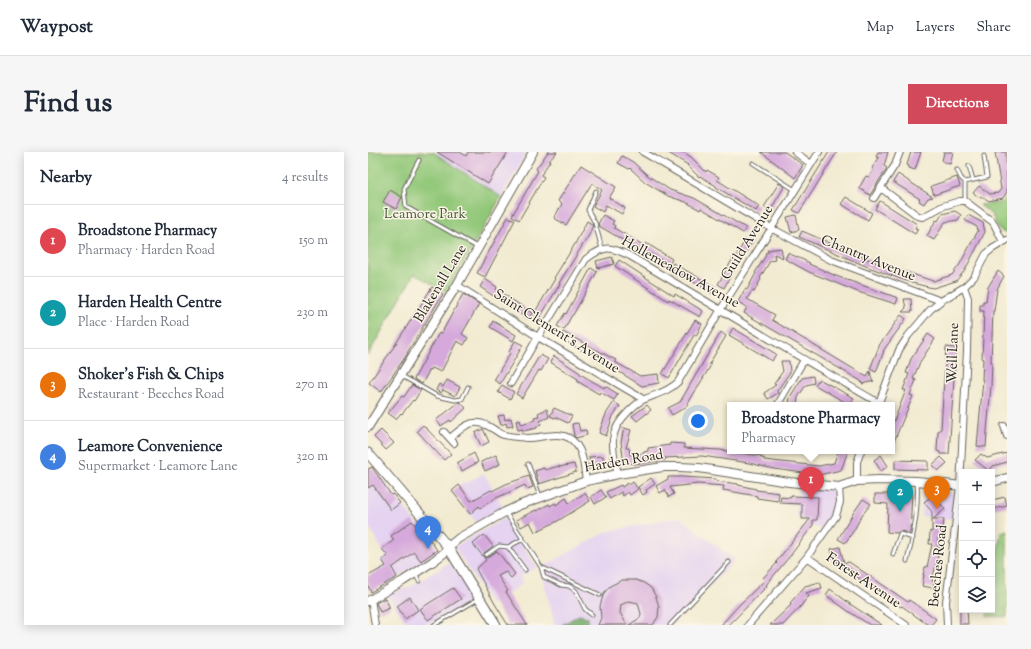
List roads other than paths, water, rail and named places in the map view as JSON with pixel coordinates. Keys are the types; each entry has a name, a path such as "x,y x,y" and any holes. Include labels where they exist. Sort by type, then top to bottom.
{"main road":[{"path":"368,453 448,547 496,625"}],"street":[{"name":"Blakenall Lane","path":"368,427 457,285 532,152"},
{"name":"Chantry Avenue","path":"643,152 771,228 831,260 941,301"},
{"path":"795,152 811,164"},
{"name":"Guild Avenue","path":"618,474 613,451 614,431 619,421 632,408 643,400 664,392 678,382 721,309 819,152"},
{"path":"874,198 895,165 900,152"},
{"path":"880,402 899,350 908,336 930,310 941,301 964,287 974,277 986,254 1005,241 994,222 965,201 943,206 924,217 918,216 881,188"},
{"name":"Hollemeadow Avenue","path":"512,383 538,337 586,259 596,251 608,248 617,249 630,256 876,402"},
{"name":"Saint Clement's Avenue","path":"457,285 538,337 643,400"},
{"name":"Well Lane","path":"962,469 968,298 964,287"},
{"path":"779,402 804,360"},
{"path":"444,432 452,440 468,424 479,422 489,426 501,434 514,437 534,438 558,434 567,436 576,443 581,454 586,481"},
{"path":"1004,426 1007,436"},
{"path":"857,481 857,462 860,454"},
{"name":"Harden Road","path":"370,600 417,577 459,538 505,512 586,481 618,474 663,467 680,467 699,468 789,482 839,487 857,481 880,480 917,481 959,486"},
{"path":"995,481 1007,478"},
{"path":"748,625 807,557 836,516 840,502 839,487"},
{"name":"Beeches Road","path":"947,625 946,602 959,501"},
{"name":"Forest Avenue","path":"807,557 906,625"},
{"path":"370,600 375,625"}],"lane":[{"path":"965,182 987,177 984,156"},
{"path":"419,160 404,189 406,207 478,248"},
{"path":"753,163 795,190"},
{"path":"968,166 973,180"},
{"path":"957,170 965,182 965,201"},
{"path":"596,191 588,210 595,223 602,249"},
{"path":"400,375 437,396 455,400 463,398 468,387"},
{"path":"528,464 540,498"},
{"path":"907,562 913,538 918,499 917,481"},
{"path":"505,512 542,567 544,577 561,585 569,586 576,592 585,609 592,615"},
{"path":"893,554 900,534 913,538"},
{"path":"486,555 499,546 508,547 523,539"},
{"path":"508,547 524,570"},
{"path":"670,625 729,562"},
{"path":"542,567 600,595"},
{"path":"434,625 479,598"}],"place":[{"name":"Broadstone Pharmacy","path":"811,500"},
{"name":"Shoker's Fish & Chips","path":"937,509"},
{"name":"Harden Health Centre","path":"900,512"},
{"name":"Leamore Convenience","path":"428,549"}],"park label":[{"name":"Leamore Park","path":"425,215"}]}
